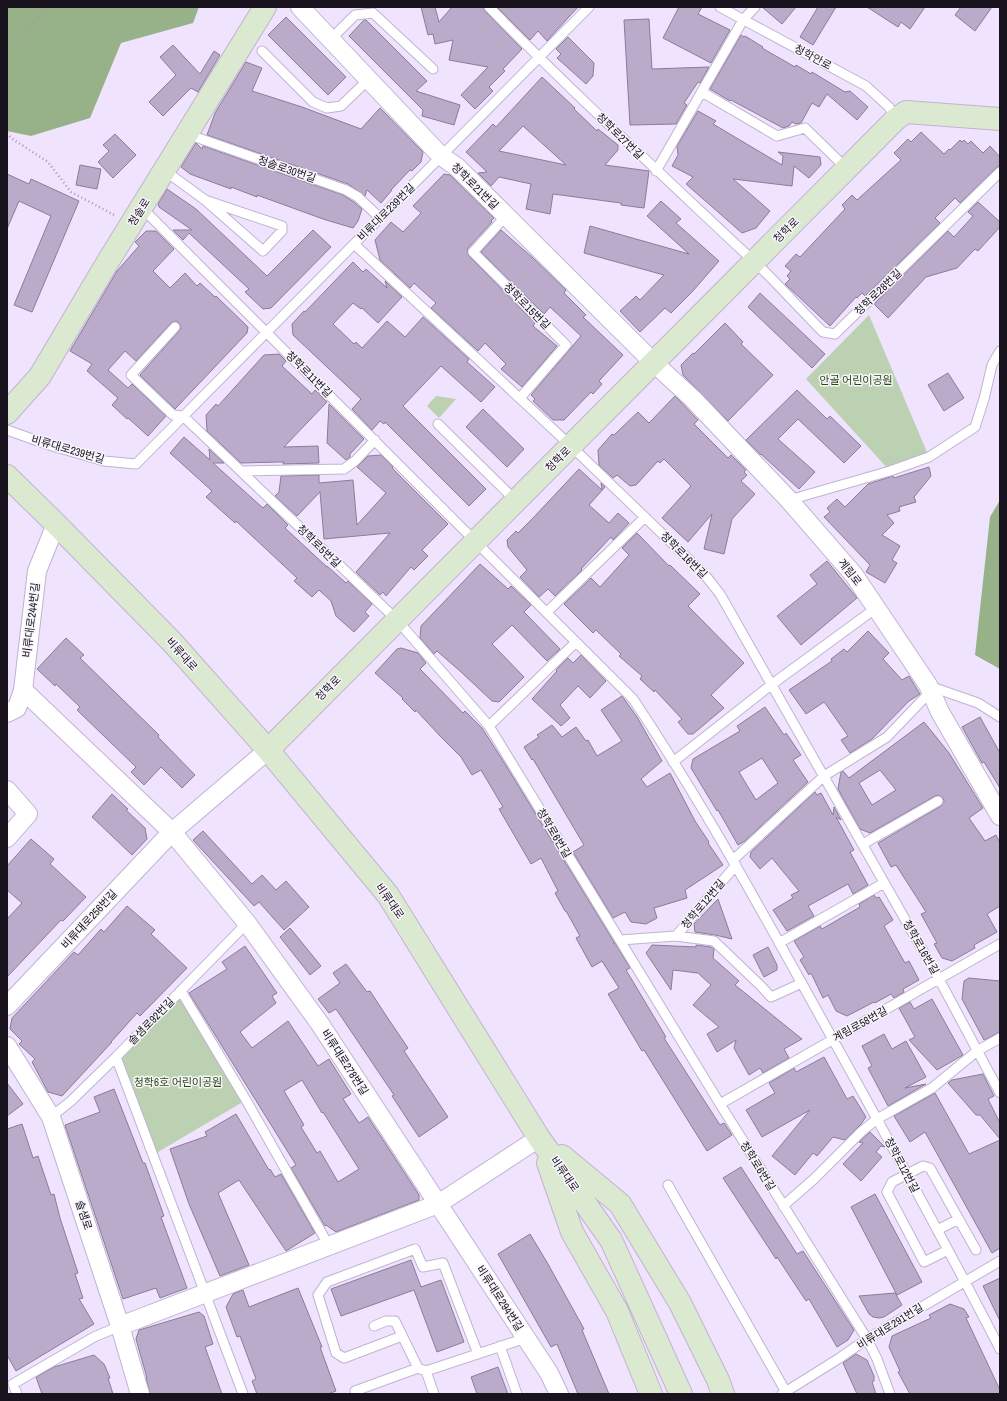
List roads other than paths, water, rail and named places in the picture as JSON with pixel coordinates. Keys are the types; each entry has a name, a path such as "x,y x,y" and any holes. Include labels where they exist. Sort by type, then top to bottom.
{"main road":[{"name":"청솔로","path":"7,413 40,376 164,170 265,7"},
{"name":"청학로","path":"268,750 896,120 906,112 1000,119"},
{"name":"비류대로","path":"7,476 173,643 268,750 388,895 539,1138 611,1240 681,1394"},
{"path":"539,1138 572,1232 617,1311 651,1394"},
{"path":"539,1138 620,1204 680,1303 718,1380 723,1394"}],"street":[{"name":"청학로21번길","path":"300,7 441,156 457,167 654,363"},
{"name":"계림로","path":"654,363 693,399 788,500 854,575 929,688 940,712 1000,816"},
{"name":"비류대로244번길","path":"7,713 17,708 23,690 37,571 56,524"},
{"path":"23,690 172,832 248,923"},
{"name":"비류대로256번길","path":"7,1006 172,832 268,750"},
{"path":"7,790 28,814 7,838"},
{"name":"비류대로278번길","path":"248,923 320,1024 438,1204"},
{"name":"솔샘로","path":"7,1046 51,1117 120,1326 140,1394"},
{"path":"120,1326 438,1204 539,1138"},
{"name":"비류대로294번길","path":"438,1204 549,1373 559,1394"}],"lane":[{"name":"청학로27번길","path":"489,7 539,58 656,171 754,262"},
{"name":"비류대로239번길","path":"7,430 49,445 104,461 136,464 589,7"},
{"name":"청학안로","path":"720,7 866,86 889,107 896,120"},
{"path":"656,171 743,20 755,7"},
{"path":"331,39 355,15 373,12 433,69"},
{"path":"262,51 313,102 327,108 341,106 369,79"},
{"path":"702,92 776,136 805,128 847,169"},
{"name":"청솔로30번길","path":"187,134 346,190 358,197 380,218"},
{"path":"164,170 205,200 263,251 282,232 282,226 205,200"},
{"name":"청학로28번길","path":"754,262 823,332 835,334 1000,172"},
{"name":"청학로11번길","path":"136,216 267,332 476,542"},
{"name":"청학로15번길","path":"506,216 472,252 566,345 520,398"},
{"path":"354,244 571,446"},
{"path":"175,327 131,375 173,414 183,416"},
{"path":"788,500 890,471 929,457 975,427 984,400 992,365 1000,351"},
{"name":"청학로5번길","path":"183,416 397,620"},
{"path":"438,424 516,501"},
{"path":"240,471 344,469 356,461 375,440"},
{"name":"청학로16번길","path":"571,446 705,575 720,594 939,979 1000,1093"},
{"path":"546,612 645,517"},
{"name":"청학로12번길","path":"476,542 633,699 654,730 735,862 907,1174 1000,1349"},
{"path":"673,762 771,685 876,608"},
{"name":"청학로6번길","path":"397,620 489,726 720,1104 867,1339 890,1394"},
{"path":"489,726 576,642"},
{"path":"824,776 887,737 929,688 978,703 1000,717"},
{"name":"청학로12번길","path":"676,936 735,862 824,776"},
{"path":"863,844 938,801"},
{"path":"779,943 884,883"},
{"name":"솔샘로92번길","path":"51,1117 71,1101 116,1057 248,923"},
{"path":"620,940 676,936"},
{"name":"청학로12번길","path":"676,936 714,941 771,997 802,983"},
{"name":"계림로58번길","path":"720,1104 1000,944"},
{"path":"181,990 246,1100 329,1246"},
{"path":"783,1206 814,1179 877,1119 932,1088 977,1051 1000,1038"},
{"path":"116,1057 243,1394"},
{"path":"948,1250 924,1262 887,1192 892,1182 922,1166 930,1168 976,1250"},
{"path":"668,1185 784,1393"},
{"path":"937,1230 959,1219"},
{"path":"402,1336 344,1358 336,1353 318,1295 326,1282 415,1249 423,1266 442,1263 478,1354"},
{"name":"비류대로291번길","path":"784,1393 838,1360 867,1339 1000,1261"},
{"path":"374,1326 386,1321 395,1321 434,1394"},
{"path":"17,1394 14,1384 94,1337 120,1326"},
{"path":"354,1391 526,1338"},
{"path":"500,1346 517,1394"}],"park label":[{"name":"안골 어린이공원","path":"856,380"},
{"name":"청학6호 어린이공원","path":"178,1082"}]}
